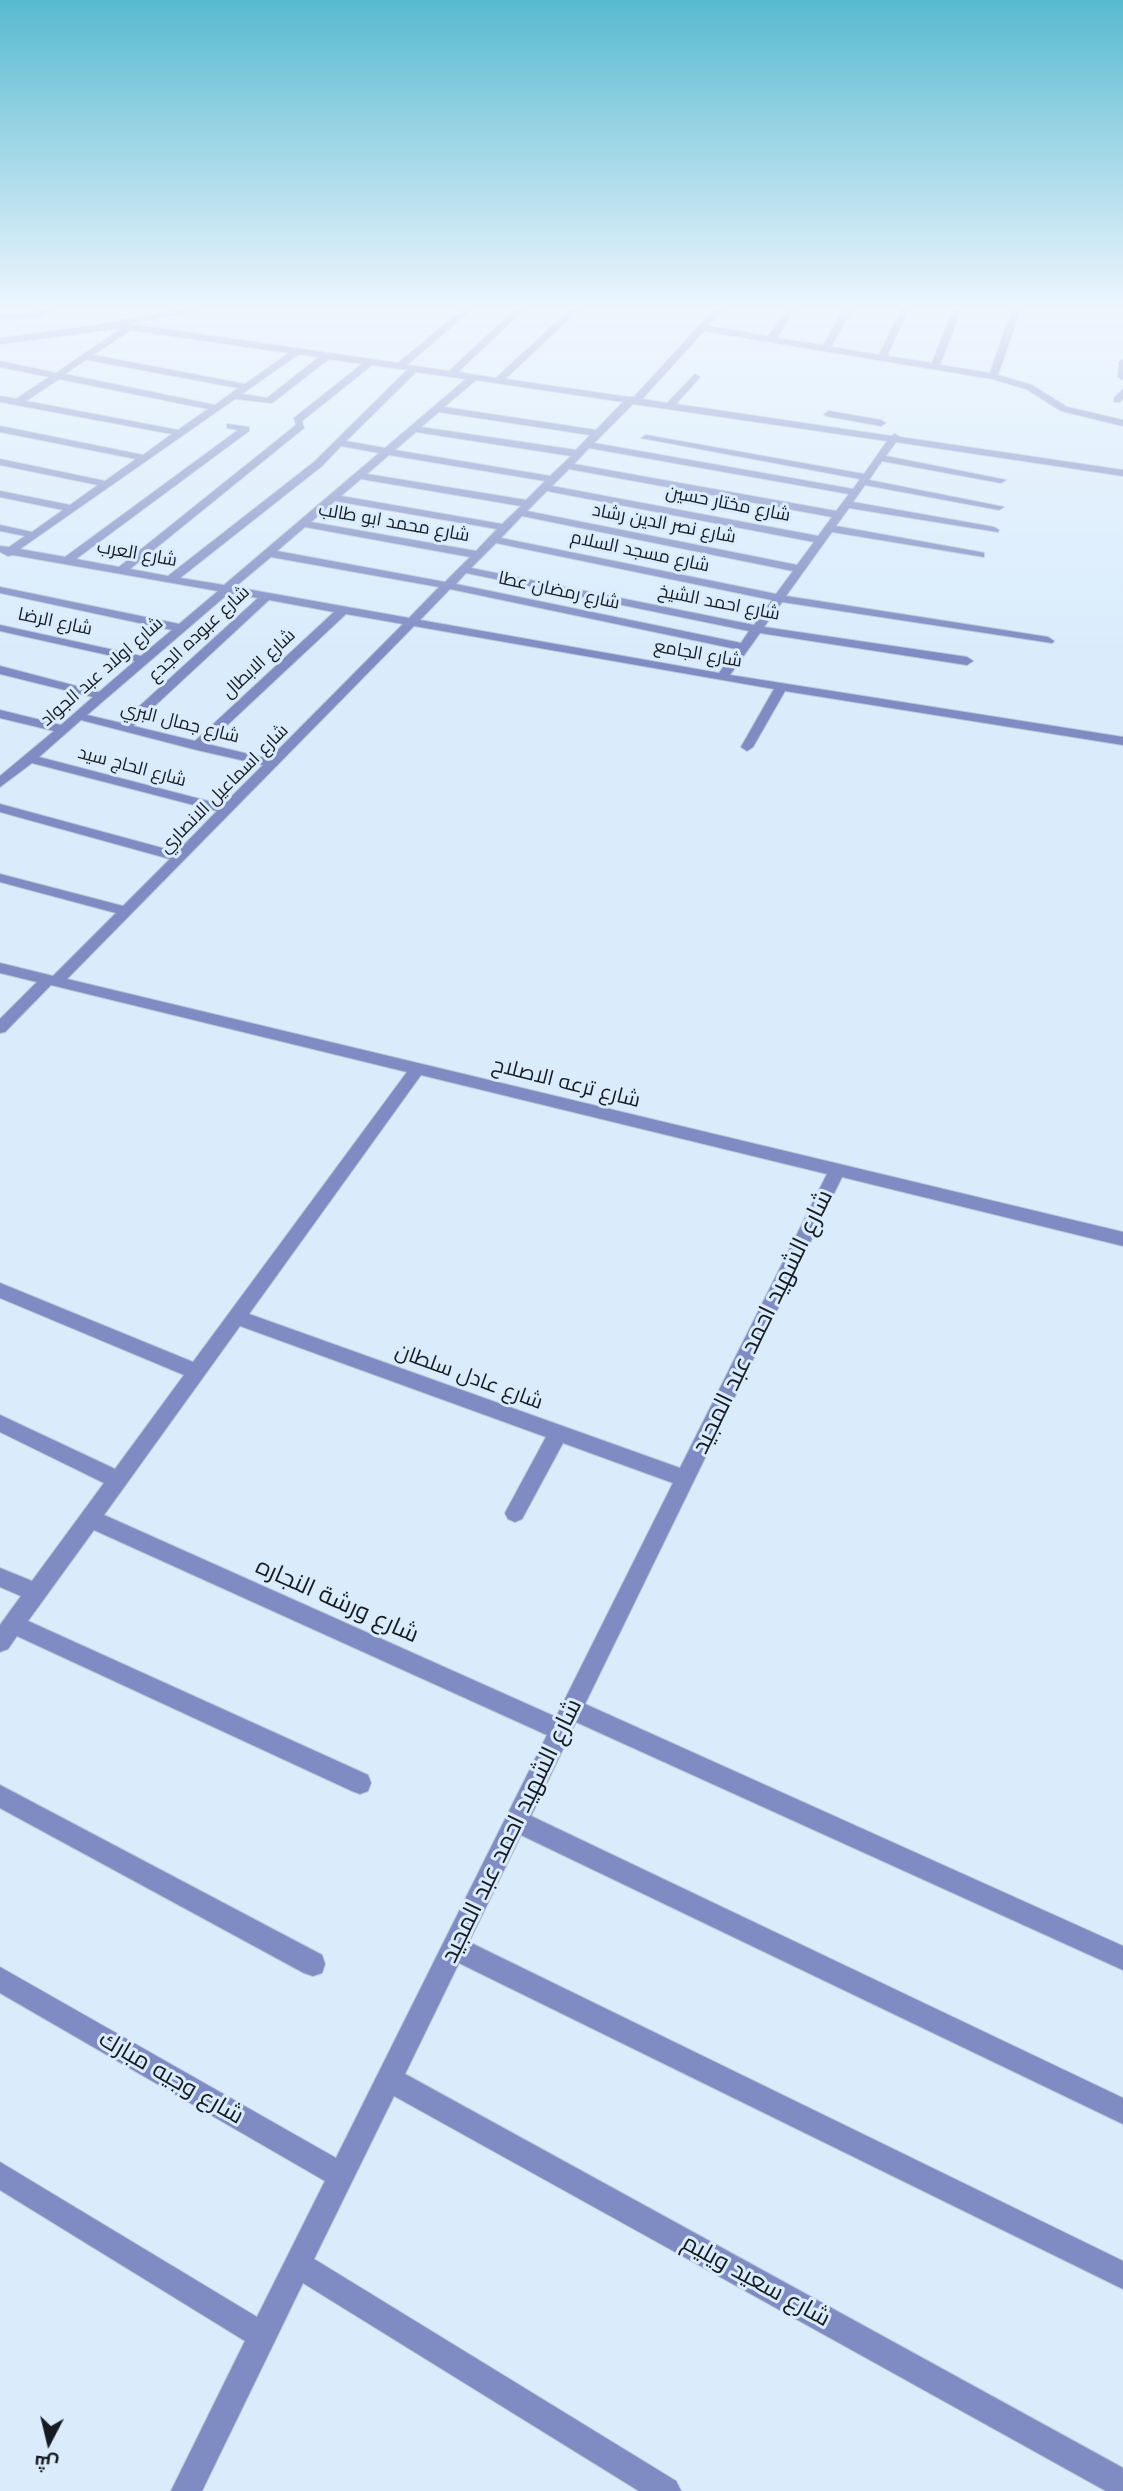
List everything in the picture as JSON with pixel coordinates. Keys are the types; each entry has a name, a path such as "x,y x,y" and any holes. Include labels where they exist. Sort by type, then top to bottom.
{"street":[{"path":"113,420 180,433"},
{"path":"0,558 6,550 33,535 199,420"},
{"path":"123,569 302,424 297,420"},
{"path":"172,578 318,464 362,420"},
{"name":"شارع اولاد عبد الجواد","path":"0,783 424,420"},
{"path":"510,420 600,434"},
{"name":"شارع اسماعيل الانصاري","path":"0,1028 127,911 614,420"},
{"path":"778,420 1123,473"},
{"path":"819,426 825,420"},
{"path":"862,420 891,425"},
{"path":"68,560 246,429 230,426"},
{"path":"0,429 144,457"},
{"path":"415,429 580,454"},
{"path":"722,677 895,437"},
{"path":"646,438 999,507"},
{"name":"شارع مختار حسين","path":"339,443 821,540"},
{"path":"589,445 855,492"},
{"path":"880,458 1001,480"},
{"path":"1110,471 1123,458"},
{"path":"0,462 106,484"},
{"path":"569,466 838,515"},
{"name":"شارع نصر الدين رشاد","path":"360,476 800,569"},
{"path":"0,494 71,509"},
{"path":"334,498 507,528"},
{"path":"846,504 994,530"},
{"name":"شارع محمد ابو طالب","path":"303,524 480,555"},
{"path":"0,528 33,535"},
{"path":"829,528 980,555"},
{"name":"شارع مسجد السلام","path":"495,540 778,598 1048,640"},
{"name":"شارع العرب","path":"6,550 267,596"},
{"name":"شارع رمضان عطا","path":"269,553 450,586 743,647"},
{"name":"شارع احمد الشيخ","path":"466,570 756,629 967,661"},
{"path":"0,590 181,628"},
{"name":"شارع الجامع","path":"267,596 416,620 722,677 1123,741"},
{"name":"شارع عبوده الجدع","path":"124,727 267,596"},
{"name":"شارع الابطال","path":"197,746 345,608"},
{"name":"شارع الرضا","path":"0,628 144,660"},
{"path":"0,670 102,696"},
{"path":"747,747 782,686"},
{"path":"0,714 63,729"},
{"name":"شارع جمال البري","path":"78,716 273,764"},
{"name":"شارع الحاج سيد","path":"29,758 227,810"},
{"path":"0,766 15,770"},
{"path":"0,808 180,857"},
{"path":"0,878 127,911"},
{"name":"شارع ترعه الاصلاح","path":"0,968 1123,1239"},
{"path":"0,1642 417,1069"},
{"name":"شارع الشهيد احمد عبد المجيد","path":"186,2491 838,1170"},
{"path":"0,1290 196,1372"},
{"name":"شارع عادل سلطان","path":"236,1317 686,1479"},
{"path":"0,1423 118,1480"},
{"path":"515,1513 558,1433"},
{"name":"شارع ورشة النجاره","path":"91,1519 562,1731"},
{"path":"0,1577 36,1592"},
{"path":"13,1624 360,1783"},
{"path":"572,1709 1123,1958"},
{"path":"0,1797 313,1964"},
{"path":"517,1821 1123,2111"},
{"path":"454,1948 1123,2275"},
{"name":"شارع وجيه مبارك","path":"0,1979 342,2176"},
{"name":"شارع سعيد ويليم","path":"389,2079 1123,2484"},
{"path":"0,2175 263,2336"},
{"path":"298,2266 666,2491"}]}
